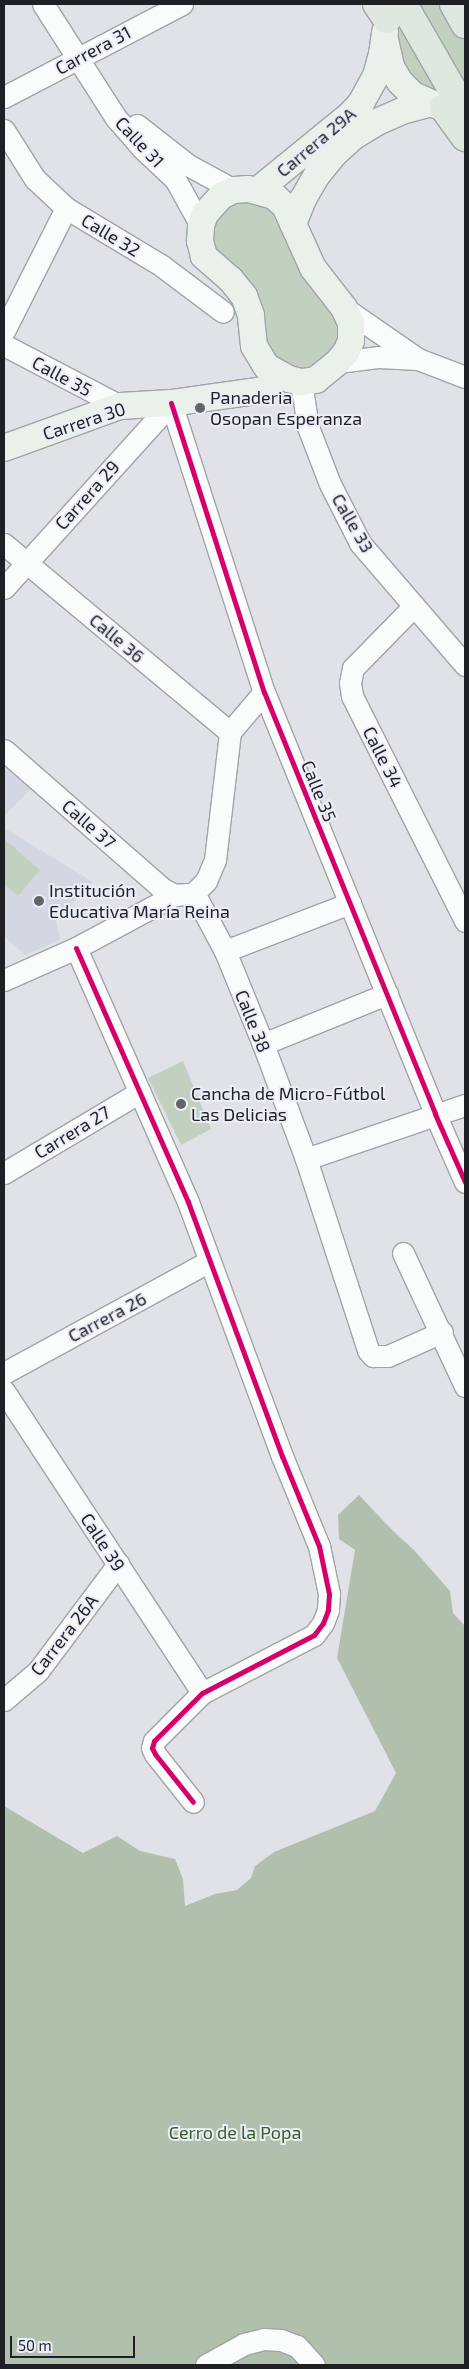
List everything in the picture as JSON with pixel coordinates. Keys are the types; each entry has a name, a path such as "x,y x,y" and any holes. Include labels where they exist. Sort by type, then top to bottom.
{"highway":[{"path":"454,4 465,24"},
{"path":"389,13 453,108 465,137"}],"main road":[{"path":"389,13 385,50 391,67 400,82 413,95 453,108"},
{"name":"Carrera 29A","path":"200,226 212,204 221,196 246,190 350,116 361,103 376,76 389,13"},
{"name":"Carrera 29A","path":"294,224 303,198 317,175 334,154 354,136 377,122 402,111 453,108"},
{"path":"246,190 274,196 284,206 313,268 344,308 352,323 352,332 346,352 338,362"},
{"path":"200,226 200,241 204,256 230,279 244,296 251,315 256,351 266,366 289,378"},
{"name":"Carrera 30","path":"4,448 120,406 170,403 263,390 270,385 289,378 316,380 338,362"}],"street":[{"name":"Calle 31","path":"43,4 116,118 141,147 174,179 200,226"},
{"name":"Carrera 31","path":"4,97 182,4"},
{"name":"Calle 31","path":"78,58 109,98 146,134 188,165 246,190"},
{"name":"Calle 32","path":"6,139 34,179 66,208 162,266 223,312"},
{"path":"4,331 66,208"},
{"path":"344,308 418,359 465,377"},
{"name":"Calle 35","path":"4,345 120,406"},
{"path":"338,362 378,357 418,359"},
{"name":"Calle 33","path":"289,378 330,484 360,543 465,666"},
{"name":"Calle 35","path":"170,403 264,692 435,1114 465,1182"},
{"name":"Carrera 29","path":"4,588 170,403"},
{"name":"Calle 36","path":"4,544 230,732"},
{"name":"Calle 34","path":"414,606 353,668 350,683 352,696 465,921"},
{"path":"9,971 76,948 185,894 206,881 215,860 230,732 264,692"},
{"name":"Calle 37","path":"4,750 163,888 185,894"},
{"name":"Calle 38","path":"185,894 225,951 263,1044 306,1158 368,1350 373,1356 380,1358 442,1332"},
{"path":"225,951 350,903"},
{"path":"76,948 188,1202 282,1456 319,1546 329,1594 328,1610 323,1623 314,1635 202,1693 154,1741 152,1748 193,1802"},
{"path":"263,1044 387,994"},
{"name":"Carrera 27","path":"4,1172 140,1092"},
{"path":"306,1158 465,1105"},
{"path":"403,1253 442,1332 465,1386"},
{"name":"Carrera 26","path":"4,1373 210,1261"},
{"name":"Calle 39","path":"4,1391 202,1693"},
{"name":"Carrera 26A","path":"4,1700 38,1671 118,1564"},
{"path":"206,2365 244,2344 264,2338 281,2340 297,2346 314,2365"}],"shaded area":[{"path":"4,767 31,789 4,816"},
{"name":"Institución Educativa María Reina","path":"4,828 93,882 56,920 60,940 25,955 4,936"}],"green space":[{"path":"407,4 465,4 465,96 438,94 423,86 409,73 398,48 397,33"},
{"path":"254,201 267,206 276,214 341,323 335,354 307,370 288,367 271,354 216,249 213,235 219,216 227,208 239,202"},
{"path":"4,839 40,870 18,896 4,884"},
{"name":"Cancha de Micro-Fútbol Las Delicias","path":"183,1061 211,1129 181,1145 148,1078"},
{"name":"Cerro de la Popa","path":"359,1495 414,1550 450,1591 453,1613 465,1626 465,2365 4,2365 4,1806 83,1853 117,1836 140,1851 175,1859 183,1879 185,1906 215,1894 237,1890 251,1878 255,1866 274,1852 375,1811 396,1773 337,1658 355,1550 339,1539 338,1515"}],"cycle path":[{"path":"171,403 264,692 435,1114 465,1182"},
{"path":"76,948 188,1202 282,1456 319,1546 329,1594 328,1610 323,1623 314,1635 202,1693 154,1741 152,1748 155,1754 193,1802"}],"place":[{"name":"Panaderia Osopan Esperanza","path":"200,408"},
{"name":"Institución Educativa María Reina","path":"39,901"},
{"name":"Cancha de Micro-Fútbol Las Delicias","path":"181,1104"}]}
